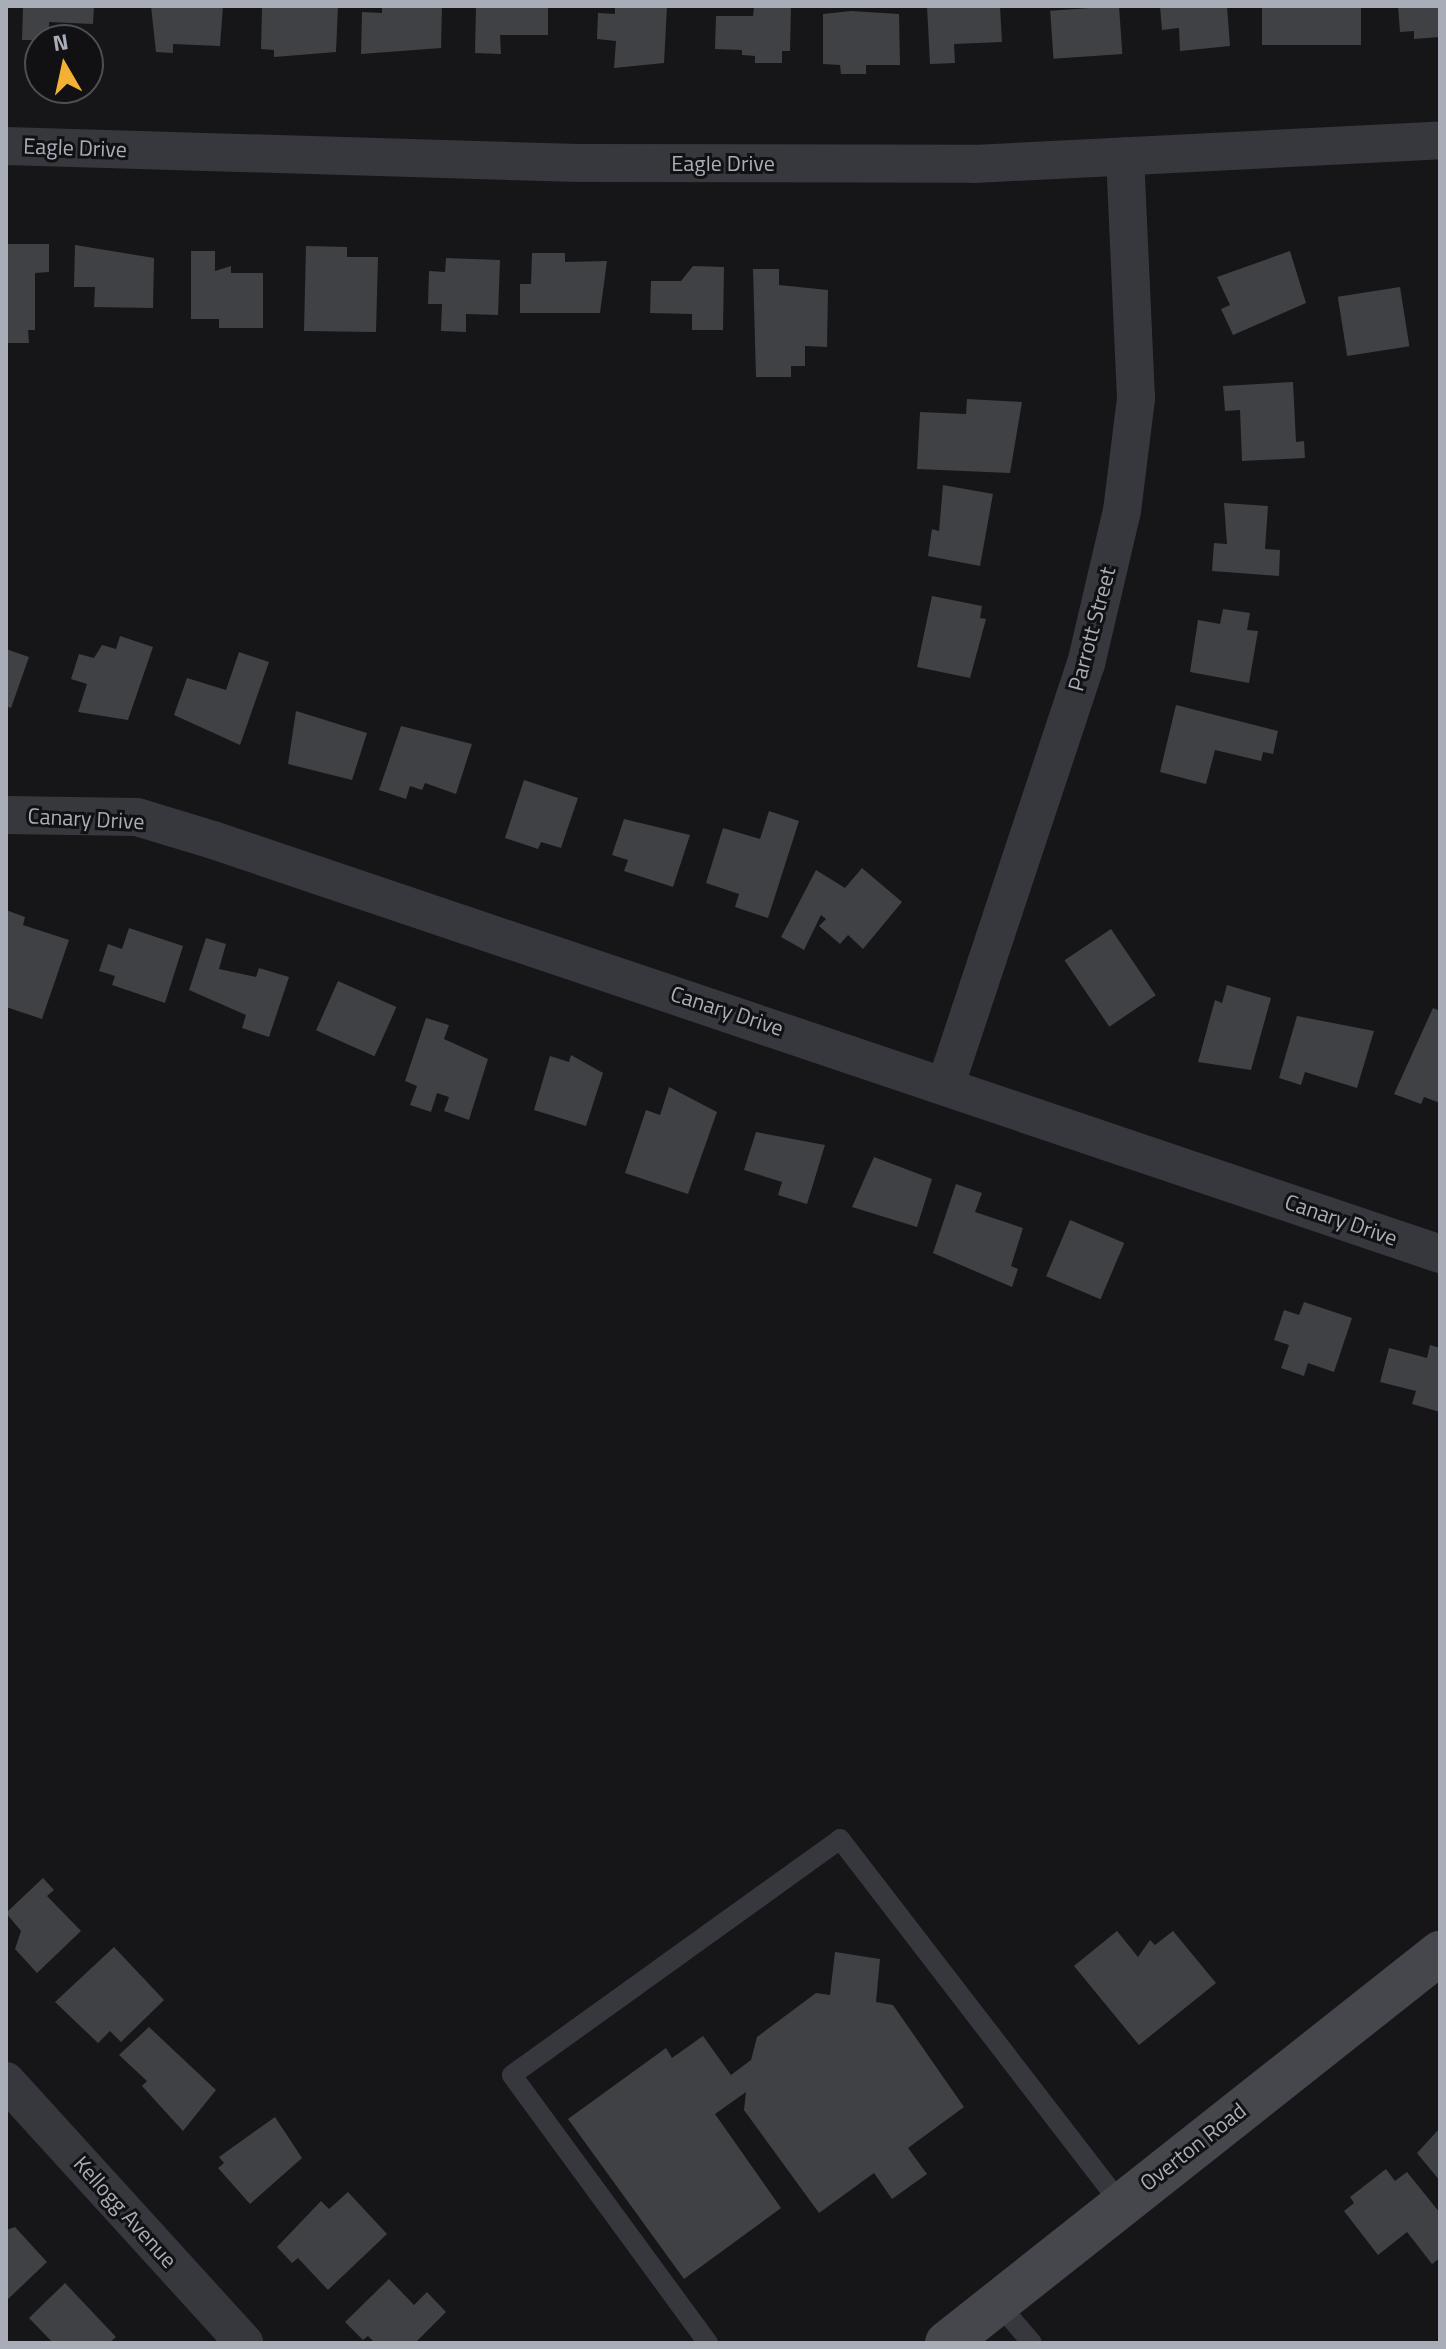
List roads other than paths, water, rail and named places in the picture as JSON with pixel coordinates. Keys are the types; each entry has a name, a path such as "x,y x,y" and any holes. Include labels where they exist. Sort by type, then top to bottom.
{"street":[{"name":"Eagle Drive","path":"6,146 595,163 974,164 1440,140"},
{"name":"Parrott Street","path":"946,1084 1086,664 1122,511 1136,398 1125,156"},
{"name":"Canary Drive","path":"6,815 137,817 946,1084 1440,1254"},
{"name":"Overton Road","path":"947,2343 1440,1953"},
{"name":"Kellogg Avenue","path":"6,2081 244,2343"}],"lane":[{"path":"708,2343 512,2075 840,1839 1121,2204"},
{"path":"998,2303 1032,2343"}]}
